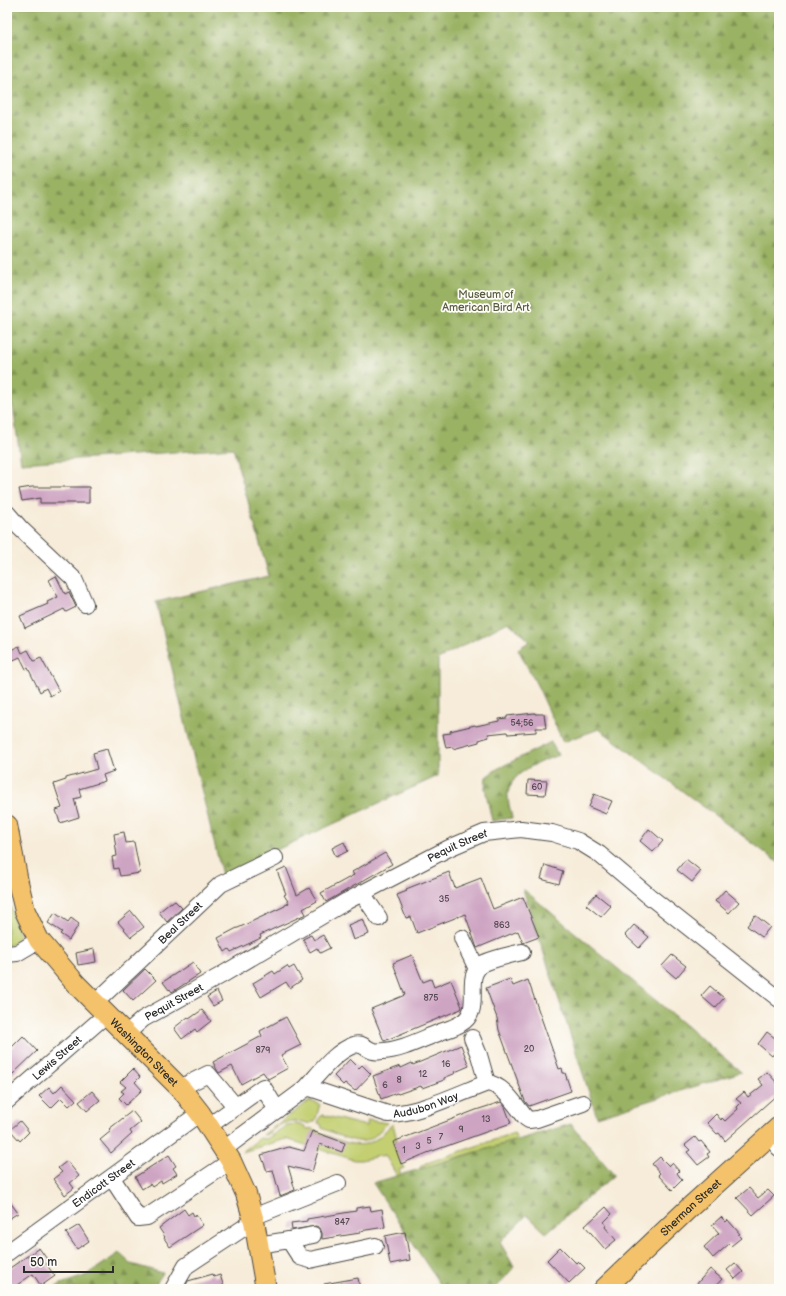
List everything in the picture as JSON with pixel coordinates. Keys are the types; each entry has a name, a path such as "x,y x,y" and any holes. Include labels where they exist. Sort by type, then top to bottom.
{"main road":[{"name":"Washington Street","path":"7,825 25,911 40,940 76,984 180,1088 205,1120 228,1155 246,1194 253,1219 266,1289"},
{"name":"Sherman Street","path":"604,1289 690,1208 776,1137"}],"street":[{"path":"7,513 26,534 74,579 85,604"},
{"name":"Pequit Street","path":"126,1034 144,1018 220,976 362,893 449,848 484,833 521,829 552,833 578,841 599,854 649,896 779,999"},
{"name":"Beal Street","path":"101,1008 221,884 275,858"},
{"path":"362,893 379,918"},
{"path":"462,938 477,970"},
{"path":"7,954 17,953 40,940"},
{"path":"112,1178 138,1218 147,1217 228,1155 277,1110 305,1089 343,1050 356,1044 362,1044 373,1051 385,1051 400,1048 461,1024 470,1016 474,1002 472,988 473,977 477,970 484,964 522,952"},
{"name":"Lewis Street","path":"7,1101 101,1008"},
{"path":"472,1038 479,1055 487,1083 493,1084 501,1089 529,1120 537,1119 583,1103"},
{"path":"180,1088 208,1074 236,1107"},
{"name":"Audubon Way","path":"305,1089 313,1088 388,1114 400,1114 415,1111 487,1083"},
{"name":"Endicott Street","path":"7,1253 112,1178 205,1120 236,1107 263,1087 277,1110"},
{"path":"173,1289 186,1266 253,1219 338,1183"},
{"path":"258,1245 313,1235"},
{"path":"289,1240 300,1257 310,1260 375,1246"}],"green space":[{"name":"Museum of American Bird Art","path":"7,7 779,7 779,863 599,729 563,742 539,689 518,649 530,641 508,622 438,659 438,776 222,875 156,602 269,576 233,448 21,463 13,407 7,395"},
{"path":"551,742 558,755 528,768 515,778 511,785 508,796 512,818 492,821 485,788 486,777 497,769"},
{"path":"523,889 741,1072 597,1117"},
{"path":"7,893 20,936 14,943 7,946"},
{"path":"309,1101 320,1104 315,1122 310,1124 300,1121 287,1122 278,1126 268,1134 263,1135"},
{"path":"323,1115 366,1126 368,1120 388,1123 371,1139 358,1141 345,1138 322,1128 321,1124 318,1123 320,1117"},
{"path":"295,1124 305,1126 305,1128 310,1128 340,1141 365,1144 380,1136 393,1124 397,1140 393,1142 404,1168 399,1170 401,1175 397,1176 385,1155 355,1160 286,1139 242,1152 260,1138 268,1138 287,1125"},
{"path":"571,1124 614,1175 546,1233 527,1215 500,1242 514,1267 495,1289 443,1289 373,1183"},
{"path":"514,1133 517,1140 419,1169 422,1165 427,1163"},
{"path":"119,1253 131,1264 163,1273 155,1285 138,1289 53,1289 61,1284 87,1275"}],"building":[{"path":"32,487 89,487 89,503 40,503 40,498 22,501 19,489"},
{"path":"56,576 65,594 69,592 76,607 66,612 64,609 25,628 20,616 48,604 47,602 58,597 49,580"},
{"path":"19,646 22,653 28,650 34,661 41,658 59,691 50,696 46,688 40,692 28,668 26,669 20,657 7,663 7,652"},
{"path":"535,713 544,714 546,728 536,728 536,732 508,734 507,732 488,734 489,737 479,740 479,742 453,749 453,747 446,748 443,734 451,733 450,731 499,721 499,719 507,718 507,716"},
{"path":"107,749 114,771 103,775 105,781 79,789 81,797 74,799 79,817 60,823 56,810 62,808 54,784 66,780 66,778 97,769 93,753"},
{"path":"528,780 547,781 545,795 527,794"},
{"path":"594,794 612,801 606,814 589,807"},
{"path":"649,829 663,841 653,852 640,841"},
{"path":"124,832 126,843 134,842 140,873 120,876 118,868 114,869 112,857 117,856 114,834"},
{"path":"344,842 348,851 336,857 332,848"},
{"path":"385,853 392,864 326,902 321,893 354,875 352,872"},
{"path":"686,859 701,871 692,882 677,870"},
{"path":"545,865 563,871 559,884 541,879"},
{"path":"286,867 297,895 309,888 317,901 303,909 306,914 260,935 261,938 231,952 229,949 225,952 218,938 289,903 284,895 286,894 277,871"},
{"path":"449,872 455,888 481,878 493,909 523,897 539,937 523,943 518,931 477,948 465,914 417,933 411,917 406,918 397,895 407,891 406,889"},
{"path":"725,890 739,902 729,913 715,901"},
{"path":"596,894 611,906 601,917 586,905"},
{"path":"175,901 182,908 167,922 159,912 171,902 172,903"},
{"path":"131,911 144,927 131,937 118,922"},
{"path":"55,913 68,922 71,918 79,924 69,940 60,934 62,932 48,923"},
{"path":"755,915 770,927 762,937 747,926"},
{"path":"363,919 369,934 353,940 348,925"},
{"path":"634,925 649,937 639,948 625,935"},
{"path":"311,935 314,940 323,935 330,948 320,953 317,948 310,952 303,939"},
{"path":"94,949 96,962 78,965 76,953"},
{"path":"412,955 423,982 431,979 434,987 451,980 462,1007 461,1009 384,1041 371,1009 405,995 393,963"},
{"path":"672,955 686,966 676,978 662,966"},
{"path":"193,962 200,974 172,992 170,989 169,990 163,982"},
{"path":"287,966 289,969 294,966 302,980 290,988 286,982 261,997 253,983 273,971 275,974"},
{"path":"145,969 156,980 133,1001 123,990"},
{"path":"510,979 513,986 528,980 559,1069 562,1068 563,1073 565,1073 571,1091 529,1106 525,1101 499,1030 497,1018 486,988"},
{"path":"710,986 724,998 715,1008 701,996"},
{"path":"217,991 222,1001 213,1006 207,997"},
{"path":"202,1010 211,1021 197,1032 195,1029 182,1039 174,1028 188,1017 189,1019"},
{"path":"286,1017 301,1045 281,1055 288,1068 268,1079 263,1072 241,1084 232,1066 219,1073 213,1062 262,1036 260,1031"},
{"path":"767,1032 779,1041 779,1047 772,1056 758,1044"},
{"path":"23,1036 37,1051 13,1074 7,1067 7,1052"},
{"path":"461,1045 469,1066 444,1078 444,1080 422,1088 421,1086 381,1099 373,1076 400,1066 401,1068 412,1063 413,1065"},
{"path":"350,1059 359,1068 362,1065 371,1074 355,1091 345,1083 343,1085 334,1076"},
{"path":"133,1069 140,1077 135,1082 142,1090 126,1105 119,1098 124,1093 121,1091 126,1087 120,1082"},
{"path":"767,1072 779,1085 779,1093 725,1141 719,1133 717,1134 707,1123 716,1114 721,1120 722,1118 725,1121 738,1109 737,1107 741,1103 736,1099 744,1092 748,1097 763,1085 758,1079"},
{"path":"62,1085 76,1100 69,1106 61,1098 51,1108 39,1096 49,1087 54,1093"},
{"path":"92,1091 100,1100 87,1111 79,1102"},
{"path":"501,1102 505,1107 511,1123 427,1153 401,1164 393,1142"},
{"path":"132,1111 141,1122 130,1131 132,1134 111,1153 100,1140 111,1131 109,1129"},
{"path":"20,1121 29,1132 20,1141 10,1130"},
{"path":"312,1131 345,1143 342,1152 320,1144 312,1172 288,1166 295,1190 280,1196 273,1170 267,1171 261,1155 289,1147 304,1151"},
{"path":"695,1137 699,1142 701,1141 710,1152 707,1154 709,1157 698,1165 687,1152 690,1150 685,1145"},
{"path":"169,1155 176,1166 173,1168 177,1174 162,1183 161,1181 152,1187 150,1184 142,1189 135,1177"},
{"path":"660,1157 669,1166 672,1163 679,1171 677,1173 682,1180 672,1190 658,1175 660,1173 652,1164"},
{"path":"67,1161 79,1176 70,1183 74,1188 65,1195 53,1179 62,1172 58,1168"},
{"path":"749,1188 758,1198 768,1190 774,1196 753,1215 737,1198"},
{"path":"7,1198 18,1213 7,1220"},
{"path":"370,1206 371,1211 382,1209 385,1227 360,1231 360,1233 322,1239 320,1228 316,1226 292,1230 291,1223 356,1211 356,1208"},
{"path":"606,1207 612,1214 604,1222 606,1225 605,1227 616,1240 605,1249 585,1226"},
{"path":"184,1209 188,1215 192,1212 194,1216 196,1215 203,1225 170,1247 159,1228"},
{"path":"721,1217 726,1222 728,1220 740,1234 738,1235 741,1238 731,1246 729,1244 713,1258 704,1247 719,1233 712,1225"},
{"path":"79,1225 89,1241 77,1249 66,1233"},
{"path":"405,1232 410,1260 390,1264 385,1236"},
{"path":"560,1247 576,1263 578,1261 585,1268 569,1283 547,1260"},
{"path":"39,1248 49,1262 46,1264 55,1276 41,1286 33,1274 17,1285 20,1289 7,1289 7,1270"},
{"path":"735,1263 743,1272 735,1279 727,1270"},
{"path":"710,1269 722,1279 713,1289 692,1289"},
{"path":"213,1274 214,1277 220,1275 224,1287 215,1289 184,1289 188,1281"},
{"path":"358,1278 360,1289 325,1289 324,1284"}]}
